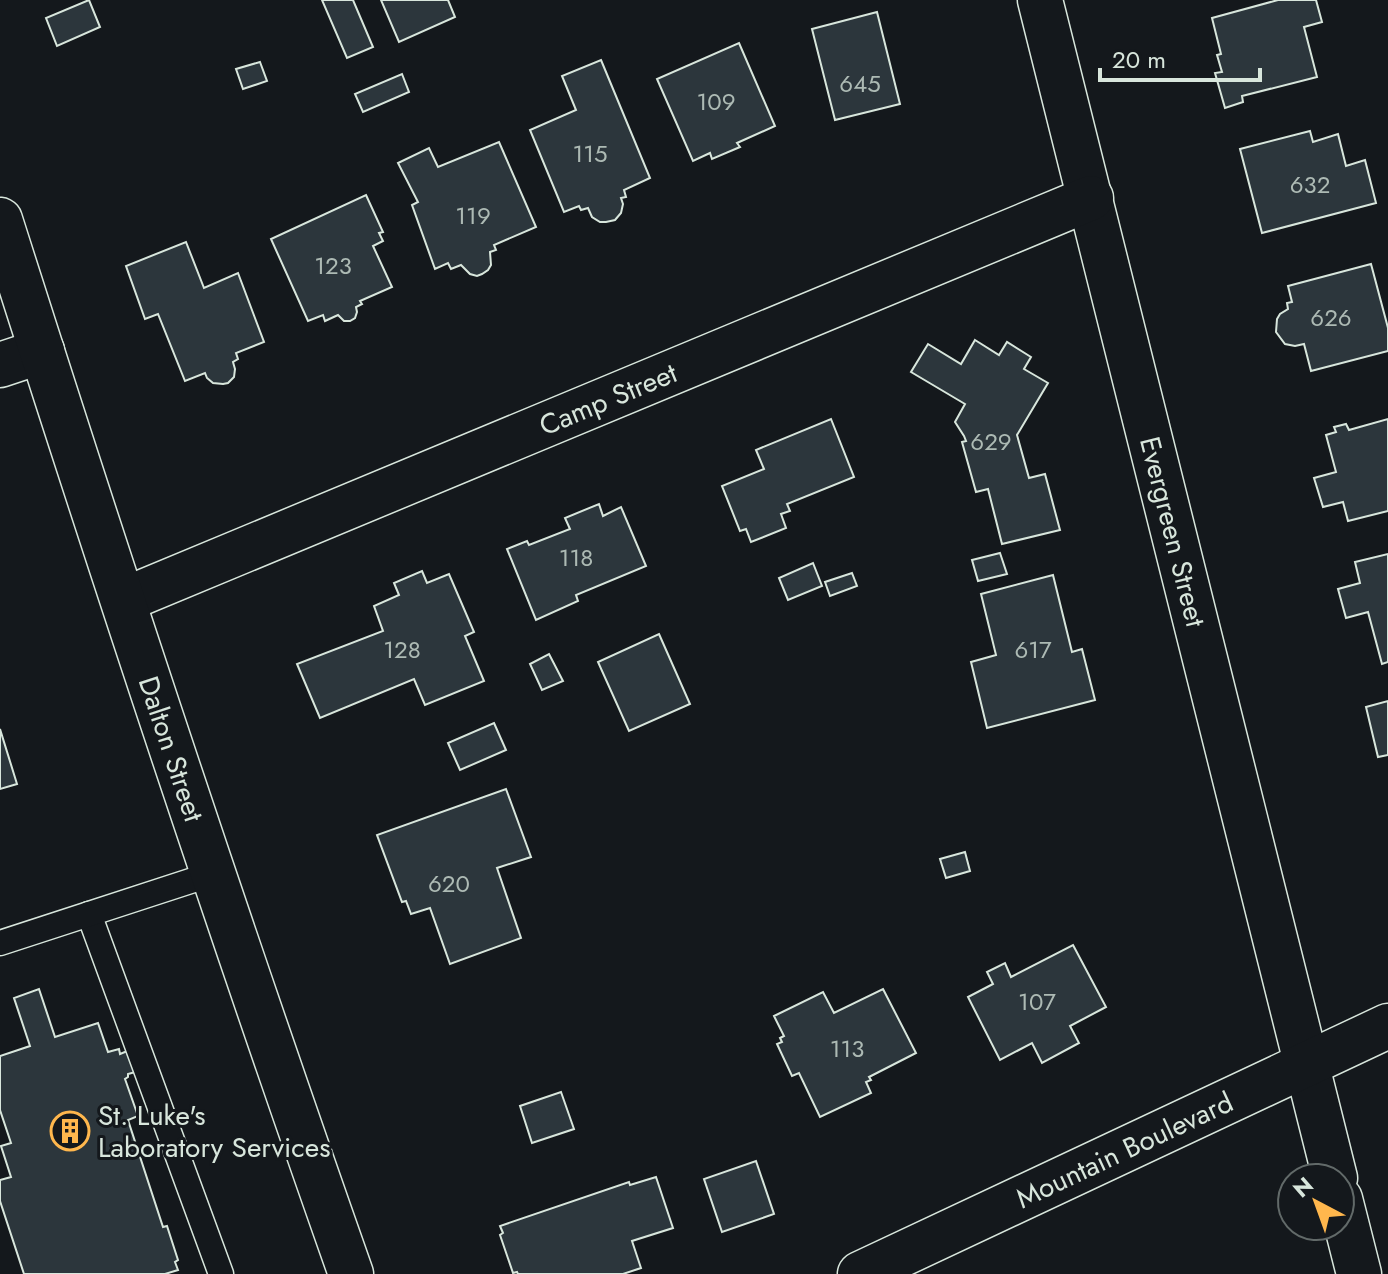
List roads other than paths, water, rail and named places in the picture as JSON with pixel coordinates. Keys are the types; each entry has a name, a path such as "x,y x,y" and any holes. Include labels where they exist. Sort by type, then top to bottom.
{"street":[{"name":"Evergreen Street","path":"1040,0 1331,1162"},
{"name":"Camp Street","path":"124,600 1091,198"},
{"name":"Dalton Street","path":"0,220 289,1097 351,1274"},
{"path":"0,365 42,351"},
{"name":"Mountain Boulevard","path":"860,1274 1388,1026"},
{"path":"1351,1242 1359,1274"}],"lane":[{"path":"0,943 215,873"},
{"path":"89,914 221,1274"}],"place":[{"name":"St. Luke's Laboratory Services","path":"70,1131"}]}
